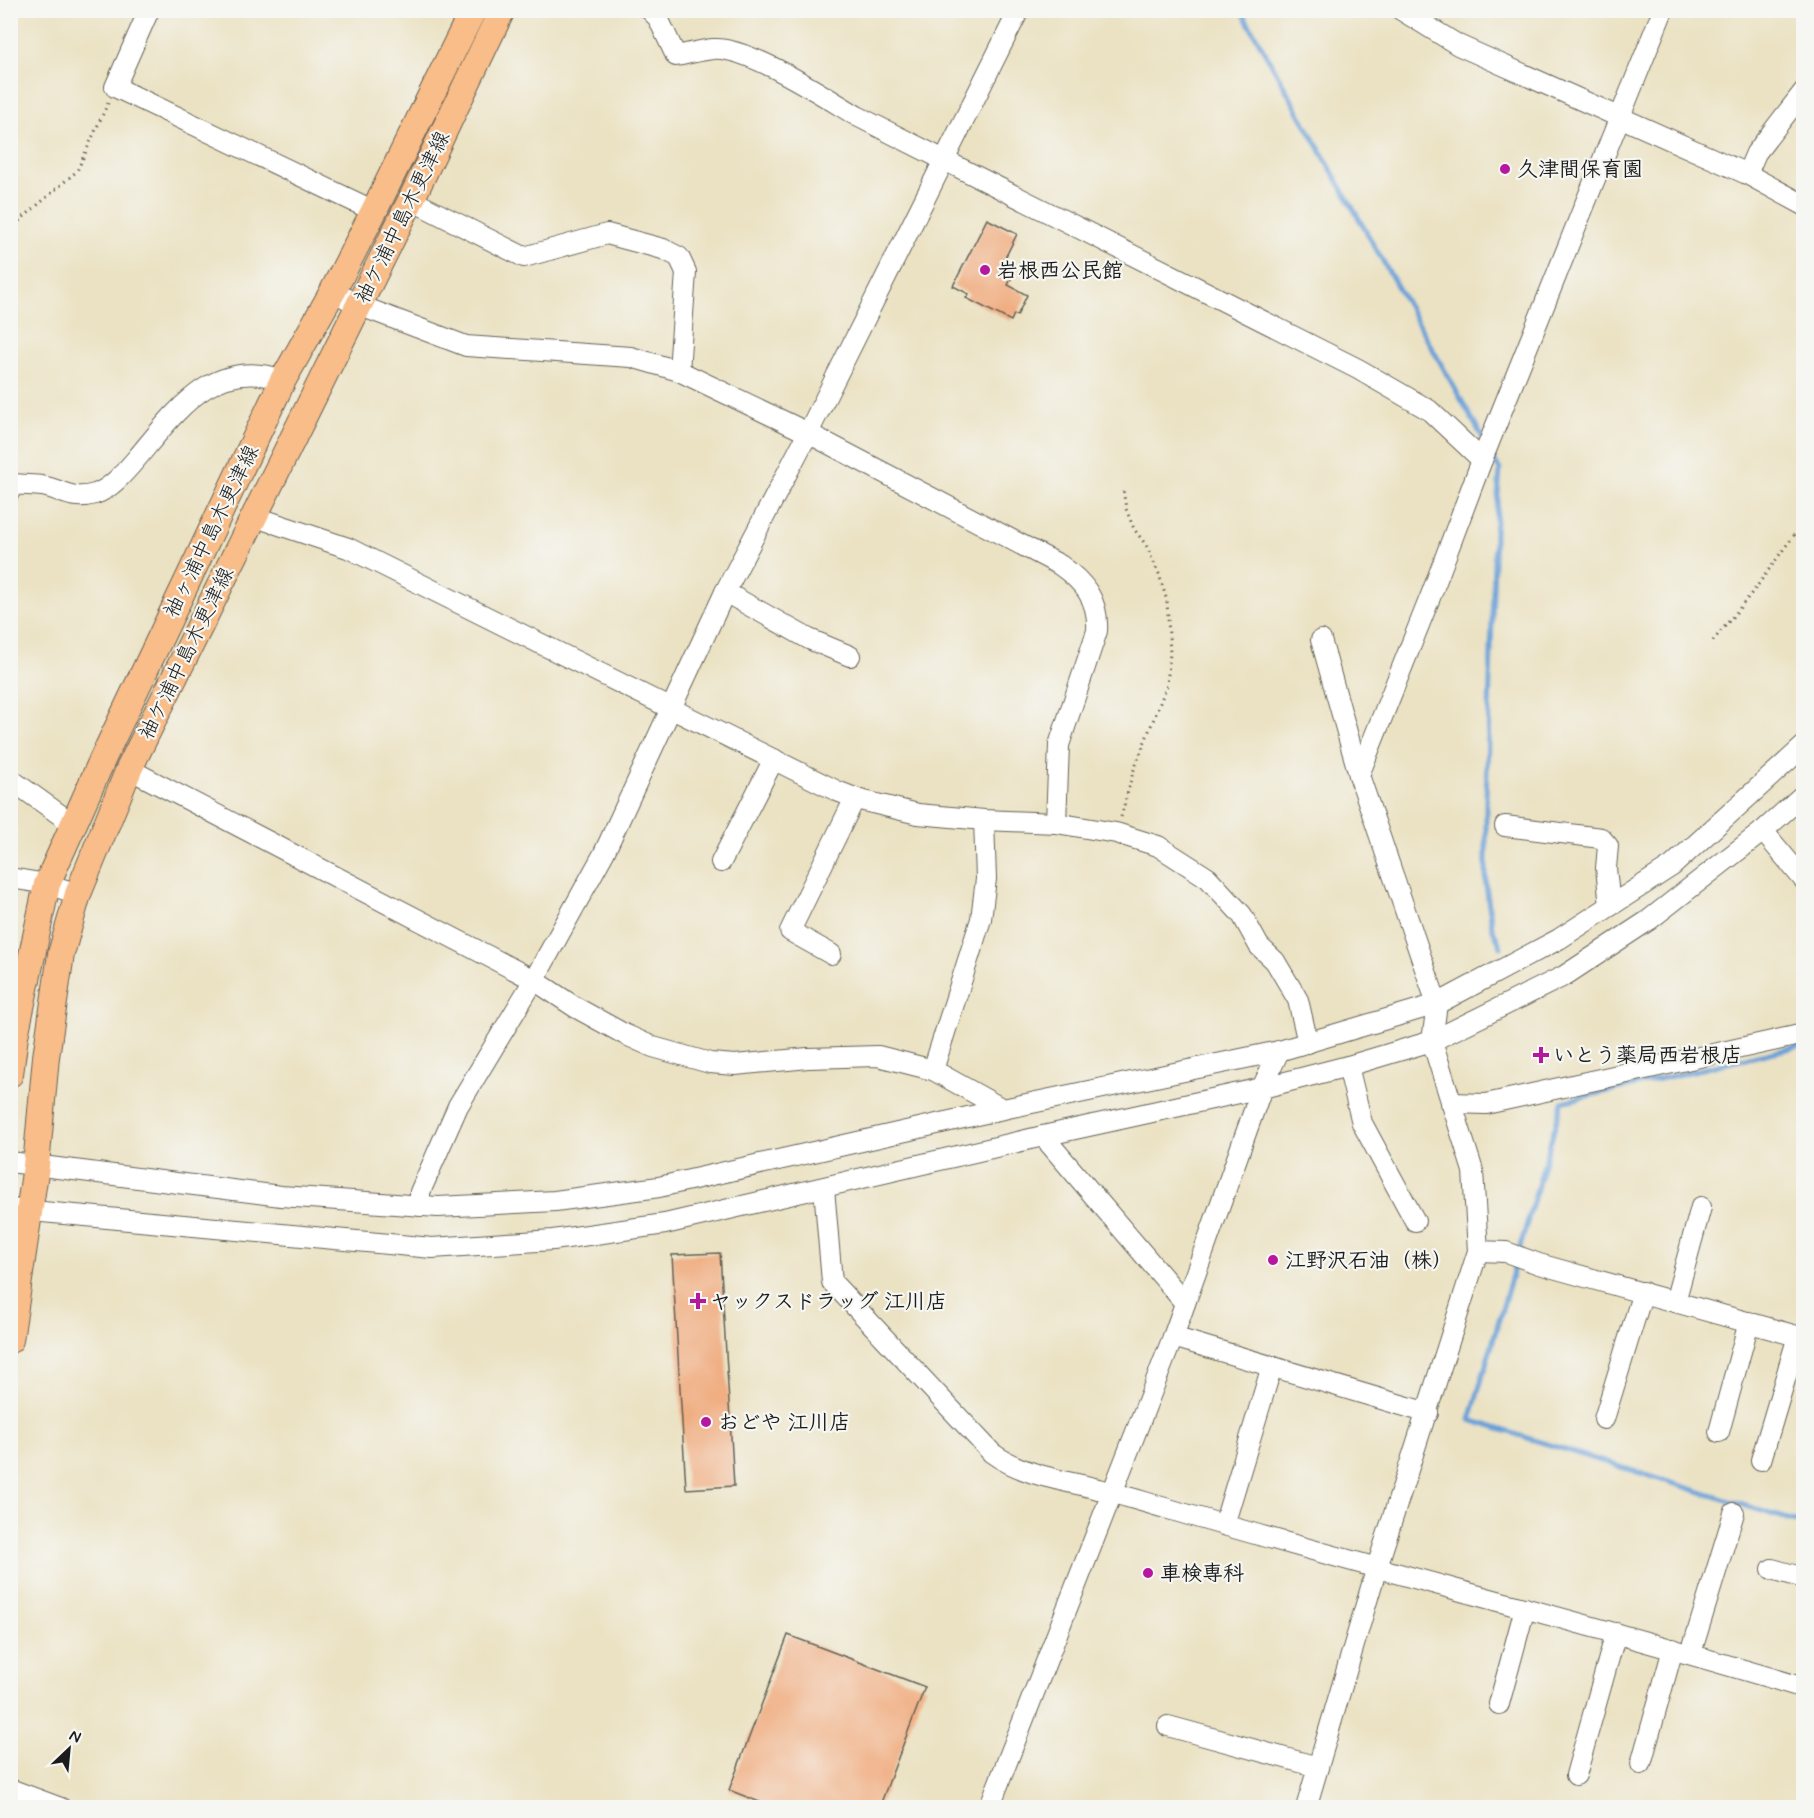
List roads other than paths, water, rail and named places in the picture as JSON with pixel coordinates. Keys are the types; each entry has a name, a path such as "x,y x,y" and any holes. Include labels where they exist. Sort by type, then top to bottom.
{"main road":[{"name":"袖ヶ浦中島木更津線","path":"10,1074 15,1036 47,884 103,758 283,380 333,291 473,10"},
{"name":"袖ケ浦中島木更津線","path":"10,1340 20,1210 36,1166 46,1057 61,954 78,894 129,769 411,200 502,10"}],"street":[{"path":"149,10 115,87 374,211"},
{"path":"650,10 658,18 676,56 714,49 736,51 793,78 857,116 1358,369 1429,410 1482,460"},
{"path":"420,1206 420,1192 458,1106 534,980 604,853 725,592 808,433 1019,10"},
{"path":"1401,10 1458,45 1747,174 1803,205"},
{"path":"1359,775 1482,460 1663,10"},
{"path":"1747,174 1756,153 1803,91"},
{"path":"411,200 524,257 608,234 663,249 679,257 686,272 679,371"},
{"path":"333,291 358,305 466,346 631,357 679,371 808,433 1077,576 1088,589 1098,619 1097,631 1059,745 1056,823"},
{"path":"10,491 14,484 43,486 74,497 97,493 123,475 181,406 209,384 243,374 269,375 283,380"},
{"path":"254,516 348,548 855,798 918,814 1056,823 1116,833 1158,846 1208,878 1242,915 1259,946 1275,961 1298,1000 1308,1043"},
{"path":"725,592 809,639 850,656"},
{"path":"1306,1808 1377,1568 1478,1251 1473,1171 1432,1041 1437,1004 1359,775 1321,640"},
{"path":"10,1162 281,1196 420,1206 555,1201 659,1187 1003,1109 1279,1051 1437,1004 1559,939 1672,866 1803,746"},
{"path":"721,862 774,759"},
{"path":"129,769 534,980 575,1007 653,1047 710,1063 735,1065 808,1058 879,1056 933,1070 1003,1109"},
{"path":"10,779 73,825"},
{"path":"20,1210 432,1248 553,1240 665,1224 1043,1136 1262,1088 1432,1041 1564,976 1649,920 1764,831 1803,794"},
{"path":"831,954 790,931 855,798"},
{"path":"933,1070 981,919 986,879 984,820"},
{"path":"1505,826 1601,838 1608,846 1606,868 1610,906"},
{"path":"1764,831 1803,880"},
{"path":"10,878 47,884 78,894"},
{"path":"1451,1102 1486,1104 1803,1034"},
{"path":"989,1808 1173,1337 1262,1088 1279,1051"},
{"path":"1348,1066 1362,1123 1415,1221"},
{"path":"1043,1136 1185,1303"},
{"path":"824,1188 832,1282 1002,1461 1024,1470 1111,1492 1377,1568 1682,1651 1803,1688"},
{"path":"1675,1302 1701,1207"},
{"path":"1478,1251 1506,1252 1539,1264 1801,1337 1761,1460"},
{"path":"1604,1419 1643,1292"},
{"path":"1719,1432 1749,1322"},
{"path":"1173,1337 1428,1413"},
{"path":"1224,1525 1272,1366"},
{"path":"1641,1764 1734,1513"},
{"path":"1772,1569 1803,1578"},
{"path":"1499,1704 1525,1608"},
{"path":"1576,1775 1616,1633"},
{"path":"1168,1726 1318,1767"},
{"path":"10,1789 61,1808"}],"waterway":[{"path":"1241,10 1484,440"},
{"path":"1491,454 1500,470 1495,533 1486,798 1486,885 1492,927 1501,947"},
{"path":"1804,1045 1562,1102 1470,1420 1804,1524"}],"place":[{"name":"久津間保育園","path":"1505,169"},
{"name":"岩根西公民館","path":"985,270"},
{"name":"いとう薬局西岩根店","path":"1541,1055"},
{"name":"江野沢石油（株）","path":"1273,1260"},
{"name":"ヤックスドラッグ 江川店","path":"698,1301"},
{"name":"おどや 江川店","path":"706,1422"},
{"name":"車検専科","path":"1148,1573"}]}
